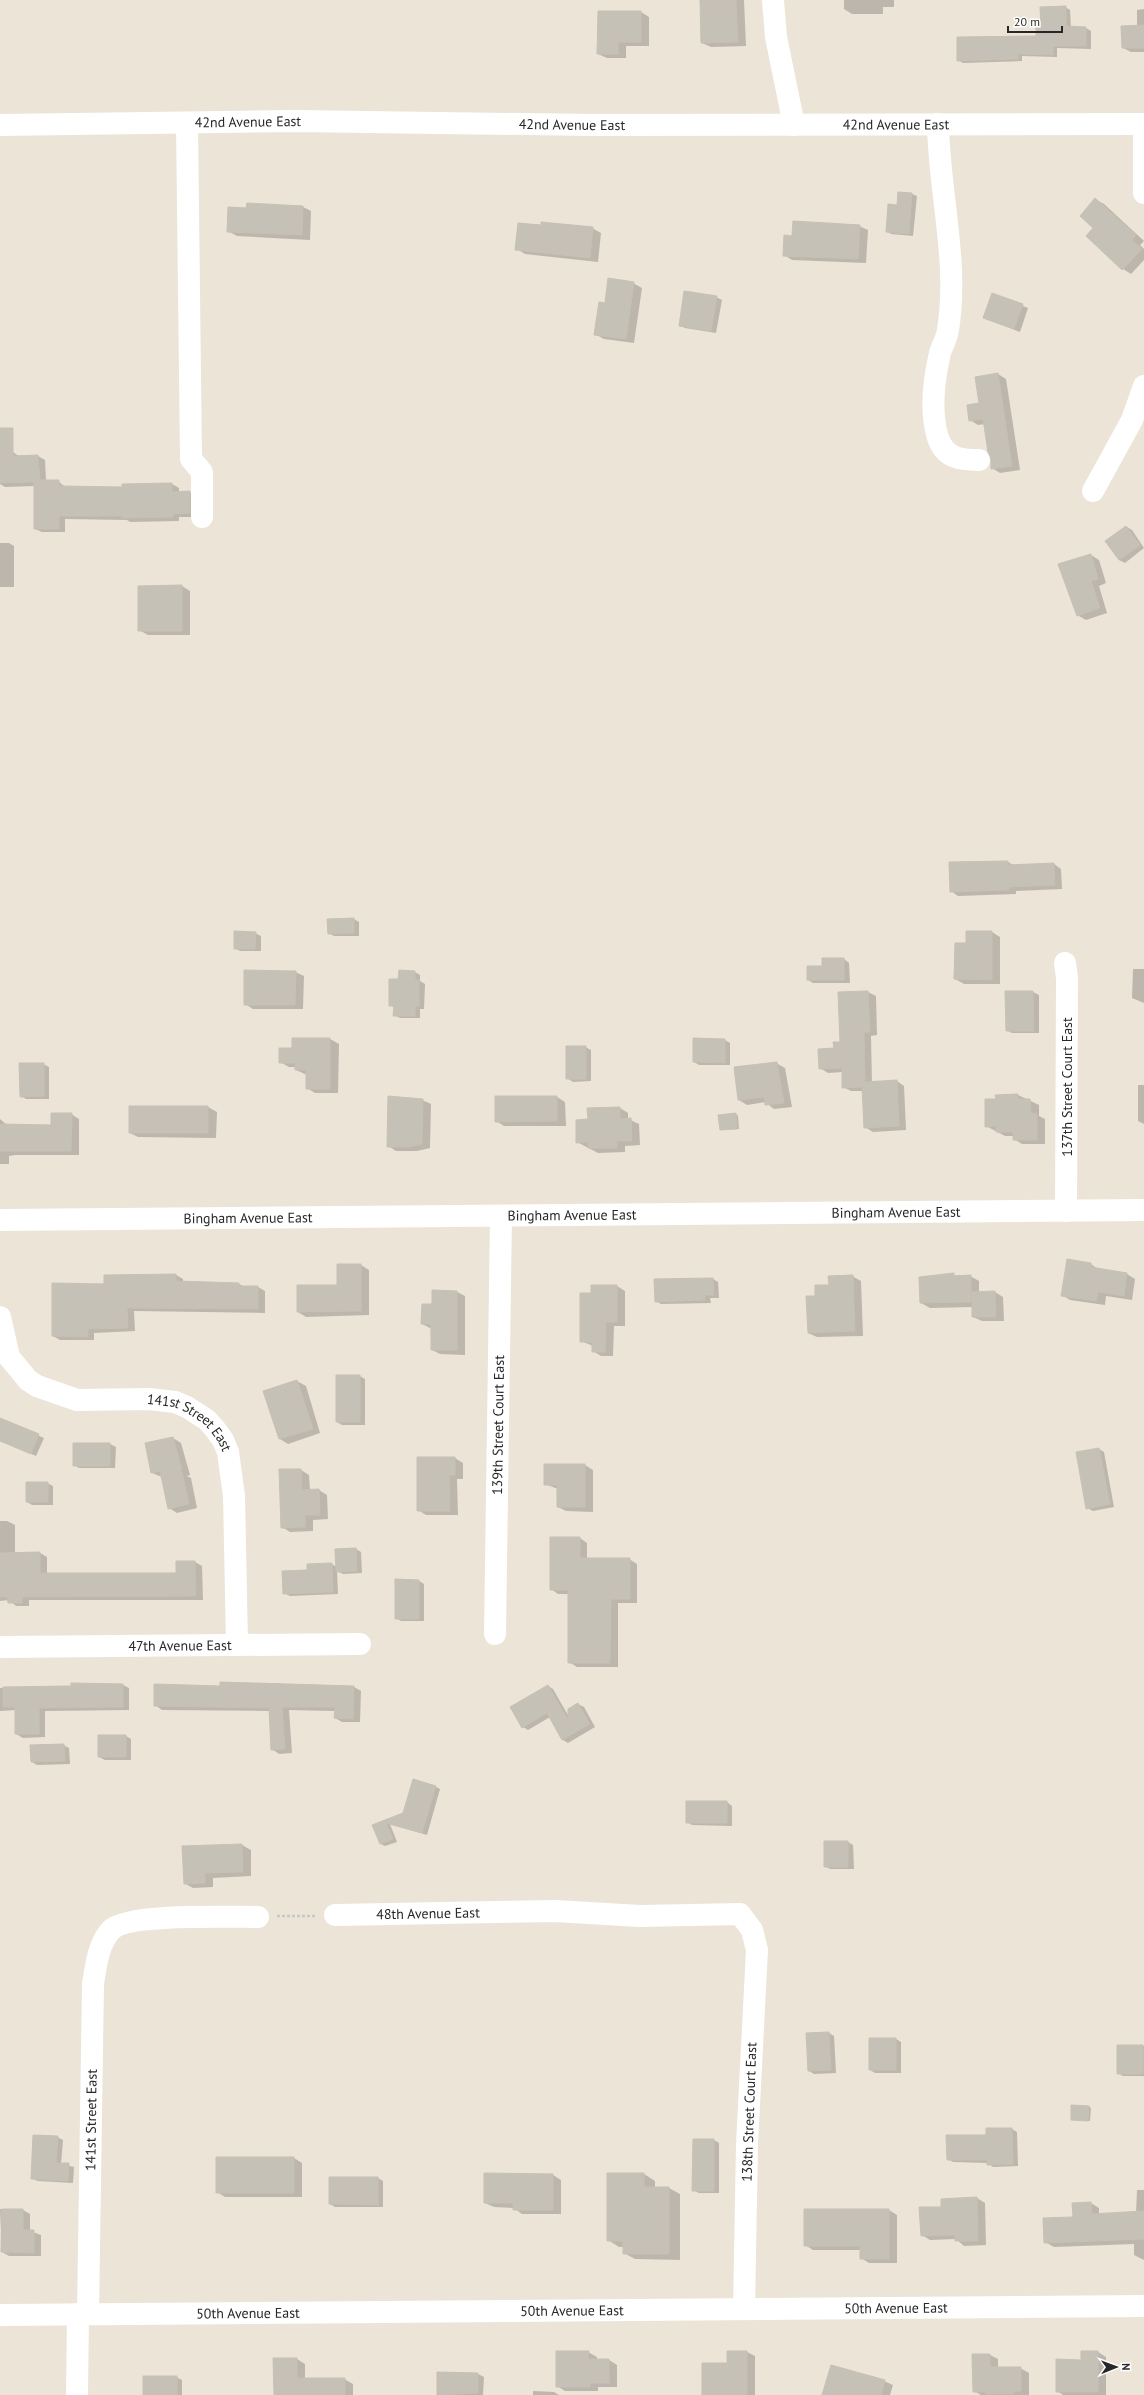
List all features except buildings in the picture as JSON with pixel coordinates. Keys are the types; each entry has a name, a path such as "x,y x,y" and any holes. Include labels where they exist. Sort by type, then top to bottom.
{"street":[{"path":"773,0 776,37 794,124"},
{"name":"42nd Avenue East","path":"0,126 297,121 794,124 1144,124"},
{"path":"187,123 191,459 202,472 202,517"},
{"path":"938,124 938,158 949,228 951,266 948,331 940,353 936,377 935,419 938,437 943,448 949,454 963,460 979,460"},
{"path":"1144,130 1144,193"},
{"path":"1093,492 1132,420 1144,386"},
{"name":"137th Street Court East","path":"1065,963 1067,978 1066,1211"},
{"name":"Bingham Avenue East","path":"0,1220 1144,1210"},
{"name":"139th Street Court East","path":"495,1634 501,1216"},
{"name":"141st Street East","path":"0,1317 9,1357 28,1380 37,1386 77,1400 149,1399 175,1402 187,1407 207,1420 223,1440 232,1472 234,1496 237,1643"},
{"name":"47th Avenue East","path":"0,1647 237,1643 360,1644"},
{"name":"48th Avenue East","path":"335,1915 555,1910 640,1916 740,1914 743,1918"},
{"name":"141st Street East","path":"77,2395 83,2314 93,1984 100,1949 112,1930 126,1923 154,1919 258,1916"},
{"name":"138th Street Court East","path":"743,1918 752,1930 757,1950 747,2144 744,2309"},
{"name":"50th Avenue East","path":"0,2315 1144,2306"}],"path":[{"path":"258,1916 335,1915"}]}
